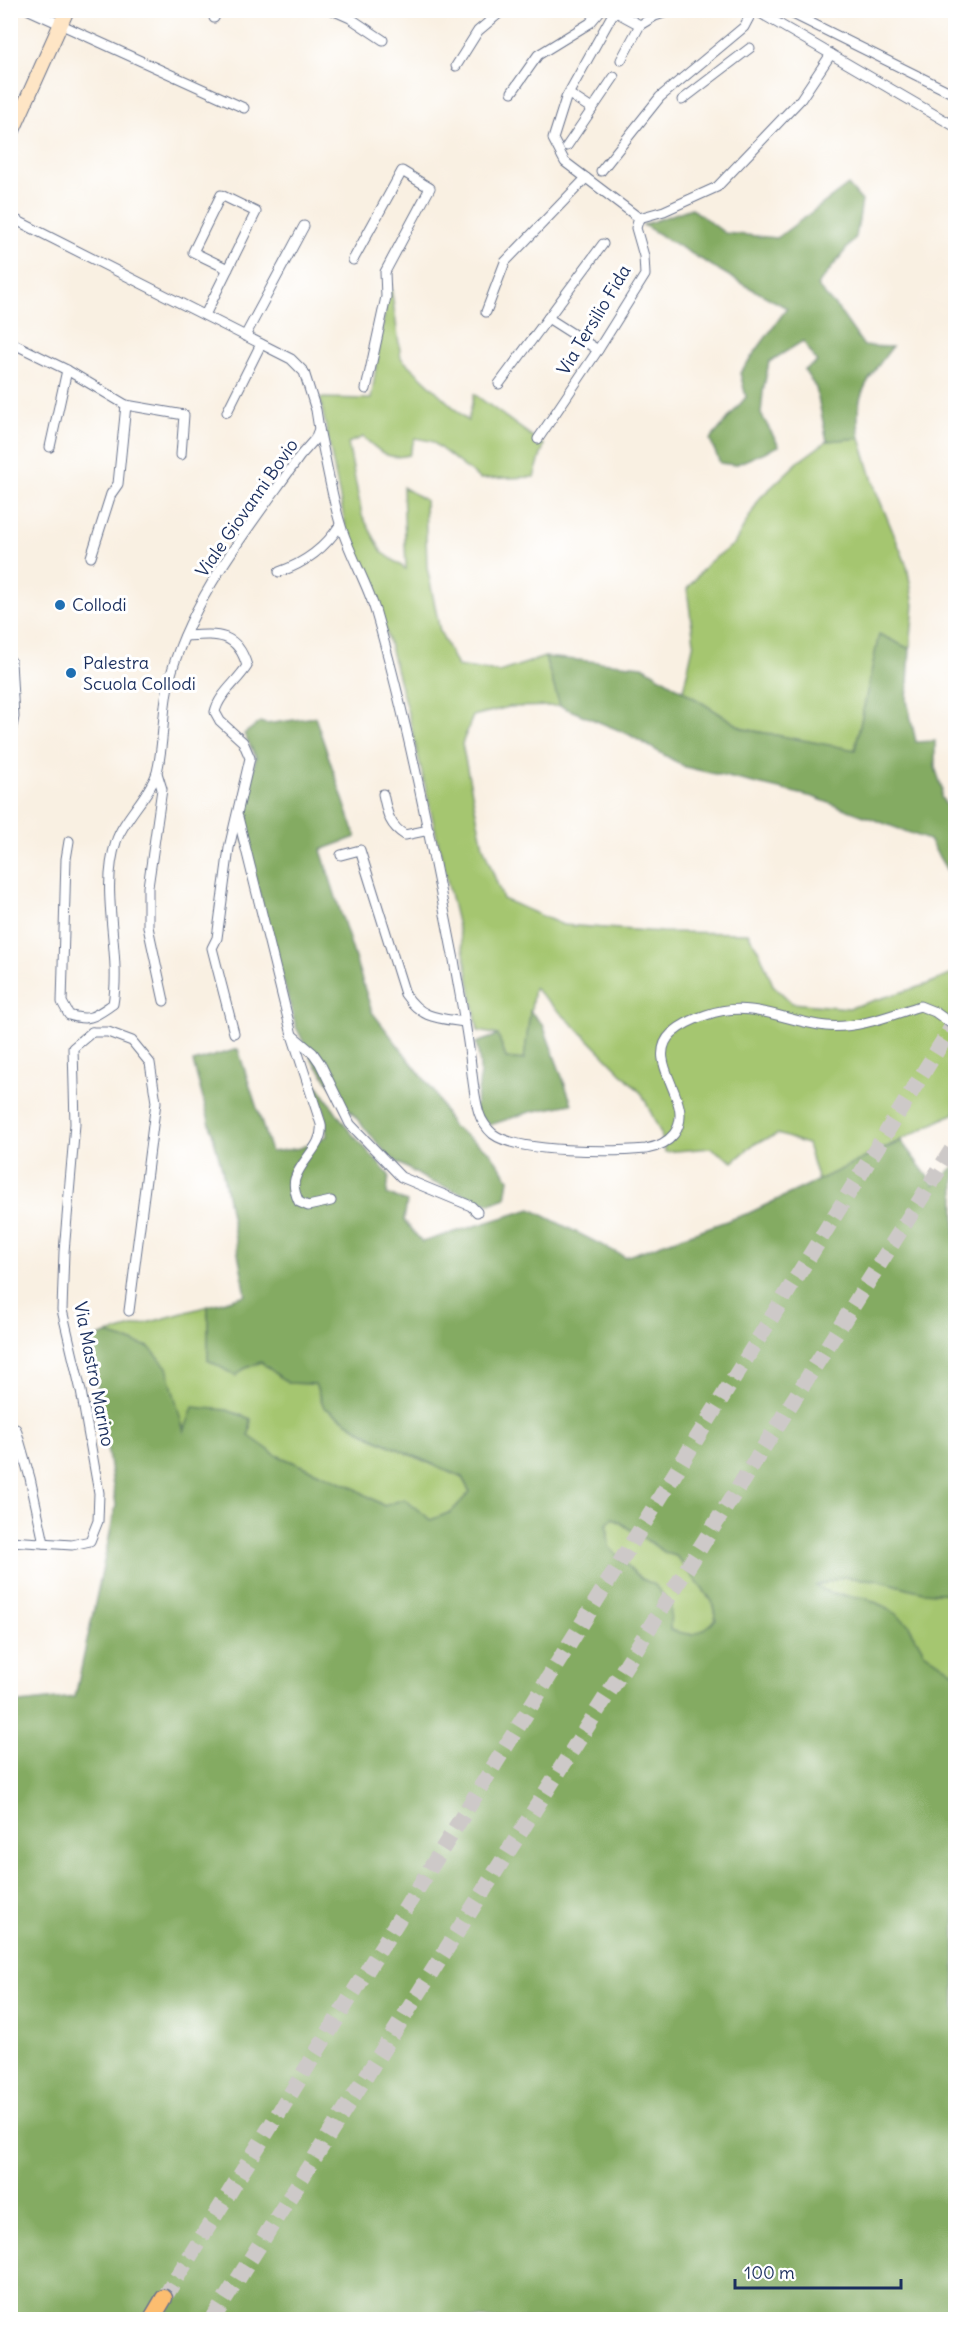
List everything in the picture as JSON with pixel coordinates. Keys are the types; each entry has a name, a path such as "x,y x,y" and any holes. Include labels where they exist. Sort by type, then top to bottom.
{"highway":[{"path":"152,2317 164,2298"}],"main road":[{"path":"10,137 67,10"}],"street":[{"path":"29,10 244,108"},
{"path":"332,10 352,14 383,40"},
{"path":"456,66 478,31 503,10"},
{"path":"512,92 537,55 590,23 602,10"},
{"path":"602,171 660,97 744,27 754,10 956,127"},
{"path":"785,10 956,95"},
{"path":"640,26 615,11 569,94 554,139 565,162 639,218 664,211 717,187 801,99 831,54"},
{"path":"621,60 640,26 655,16 670,11"},
{"path":"682,100 750,48"},
{"path":"691,71 701,85"},
{"path":"567,146 614,77"},
{"path":"569,94 592,109"},
{"path":"353,260 402,171 430,188 385,272 386,297 366,389"},
{"path":"486,312 505,262 586,178"},
{"path":"206,315 256,212 220,195 193,252 228,269"},
{"name":"Viale Giovanni Bovio","path":"10,217 291,359 304,372 316,410 319,429 315,439 300,456 221,570 189,626 168,685 157,774"},
{"name":"Via Tersilio Fida","path":"537,439 598,350 645,275 644,256 636,228 639,218"},
{"path":"245,336 304,226"},
{"path":"499,384 603,244"},
{"path":"548,318 598,350"},
{"path":"10,342 67,370 126,405 184,415 181,455"},
{"path":"226,412 261,344"},
{"path":"50,447 67,370"},
{"path":"91,557 111,494 118,484 126,405"},
{"path":"319,429 340,525 375,610 397,690 429,830 465,1022 479,1115 493,1134 505,1140 524,1144 594,1150 649,1148 670,1139 680,1126 681,1113 661,1052 664,1042 673,1032 692,1020 720,1010 750,1009 828,1026 863,1023 920,1006 935,1012 956,1027"},
{"path":"279,572 293,568 319,550 340,525"},
{"path":"10,597 10,603"},
{"path":"185,636 212,634 231,639 243,652 247,666 239,679 217,701 215,712 220,721 243,742 250,758 229,848 217,938 212,948 234,1033"},
{"path":"10,738 14,717 11,660"},
{"path":"157,774 162,789 148,887 148,927 164,1001"},
{"path":"84,1020 113,1004 116,985 109,883 116,841 157,774"},
{"path":"383,794 388,817 394,828 405,835 429,830"},
{"path":"238,816 292,1035 321,1124 322,1134 294,1180 296,1194 299,1202 308,1206 331,1201"},
{"path":"69,841 66,859 62,1002 69,1015 84,1020 92,1032 108,1032 132,1041 150,1063 156,1102 129,1311"},
{"path":"341,855 360,850 405,994 414,1007 431,1018 465,1022"},
{"name":"Via Mastro Marino","path":"10,1541 72,1545 90,1541 98,1521 99,1493 83,1403 62,1310 64,1252 75,1124 73,1048 92,1032"},
{"path":"292,1035 313,1053 320,1063 350,1124 401,1177 471,1206 477,1212"},
{"path":"16,1429 30,1478 44,1543"}],"green space":[{"path":"848,185 862,201 856,237 817,286 838,309 864,346 892,347 869,379 860,399 858,423 860,438 827,441 816,388 804,370 817,362 803,341 769,362 761,414 779,446 735,465 720,463 710,440 746,397 740,373 787,308 643,225 691,208 725,233 777,238"},
{"path":"390,279 401,358 468,421 474,394 544,445 534,477 480,479 431,441 415,438 409,455 401,457 384,454 363,437 348,443 362,515 382,552 406,569 403,487 425,500 427,567 440,631 457,666 499,672 545,657 560,706 509,707 473,716 462,744 483,846 503,899 563,925 662,932 748,933 760,953 773,985 792,1003 849,1008 925,985 955,973 955,1113 818,1181 807,1144 778,1134 754,1144 733,1162 711,1148 665,1152 661,1134 642,1094 534,988 524,1060 506,1058 498,1035 478,1031 464,953 409,717 379,606 346,528 320,398 371,399"},
{"path":"860,438 876,491 907,566 914,605 910,649 879,635 855,750 744,729 683,691 694,642 687,589 708,563 734,544 760,498 798,462 827,441"},
{"path":"879,634 910,649 907,701 916,742 935,741 935,767 942,788 941,797 955,819 955,884 929,840 813,797 685,767 628,734 560,706 545,657 643,666 744,729 855,750"},
{"path":"315,717 356,837 321,850 372,1012 435,1093 452,1126 490,1152 509,1179 506,1198 490,1204 429,1181 390,1158 346,1106 313,1061 296,1027 240,824 256,757 244,734 260,722 266,724"},
{"path":"530,1011 543,1025 572,1104 530,1112 490,1125 474,1111 480,1077 476,1043 498,1035 506,1058 524,1060"},
{"path":"238,1049 271,1152 300,1148 327,1136 324,1110 313,1079 348,1129 389,1175 387,1194 407,1202 404,1220 422,1242 531,1209 625,1257 749,1213 901,1141 934,1185 955,1166 955,1594 923,1592 877,1580 842,1577 816,1586 832,1594 867,1598 891,1610 908,1624 924,1652 955,1673 955,2319 11,2319 10,1704 75,1697 116,1505 90,1339 107,1334 149,1347 167,1367 184,1432 193,1407 227,1410 251,1419 249,1436 276,1455 351,1486 384,1506 404,1499 431,1520 451,1512 470,1492 462,1477 371,1437 324,1407 315,1384 288,1383 261,1362 244,1369 236,1376 208,1360 208,1306 246,1295 222,1169 193,1062","holes":["613,1518 666,1553 676,1556 712,1601 716,1620 695,1634 670,1630 671,1605 655,1585 640,1578 609,1547 607,1524"]},
{"path":"208,1306 208,1360 244,1369 261,1362 288,1383 315,1384 324,1407 371,1437 462,1478 470,1492 451,1512 431,1520 404,1499 384,1506 351,1486 276,1455 249,1436 251,1419 227,1410 185,1433 176,1406 149,1347 107,1334"},
{"path":"614,1517 666,1553 676,1556 712,1601 716,1620 704,1630 694,1634 670,1630 655,1585 640,1578 609,1547 607,1524"},
{"path":"842,1577 877,1580 923,1592 955,1594 955,1673 924,1652 908,1624 867,1598 832,1594 815,1586"}],"tunnel":[{"path":"164,2298 956,1020"},
{"path":"212,2320 956,1143"}],"place":[{"name":"Collodi","path":"60,605"},
{"name":"Palestra Scuola Collodi","path":"71,673"}]}
